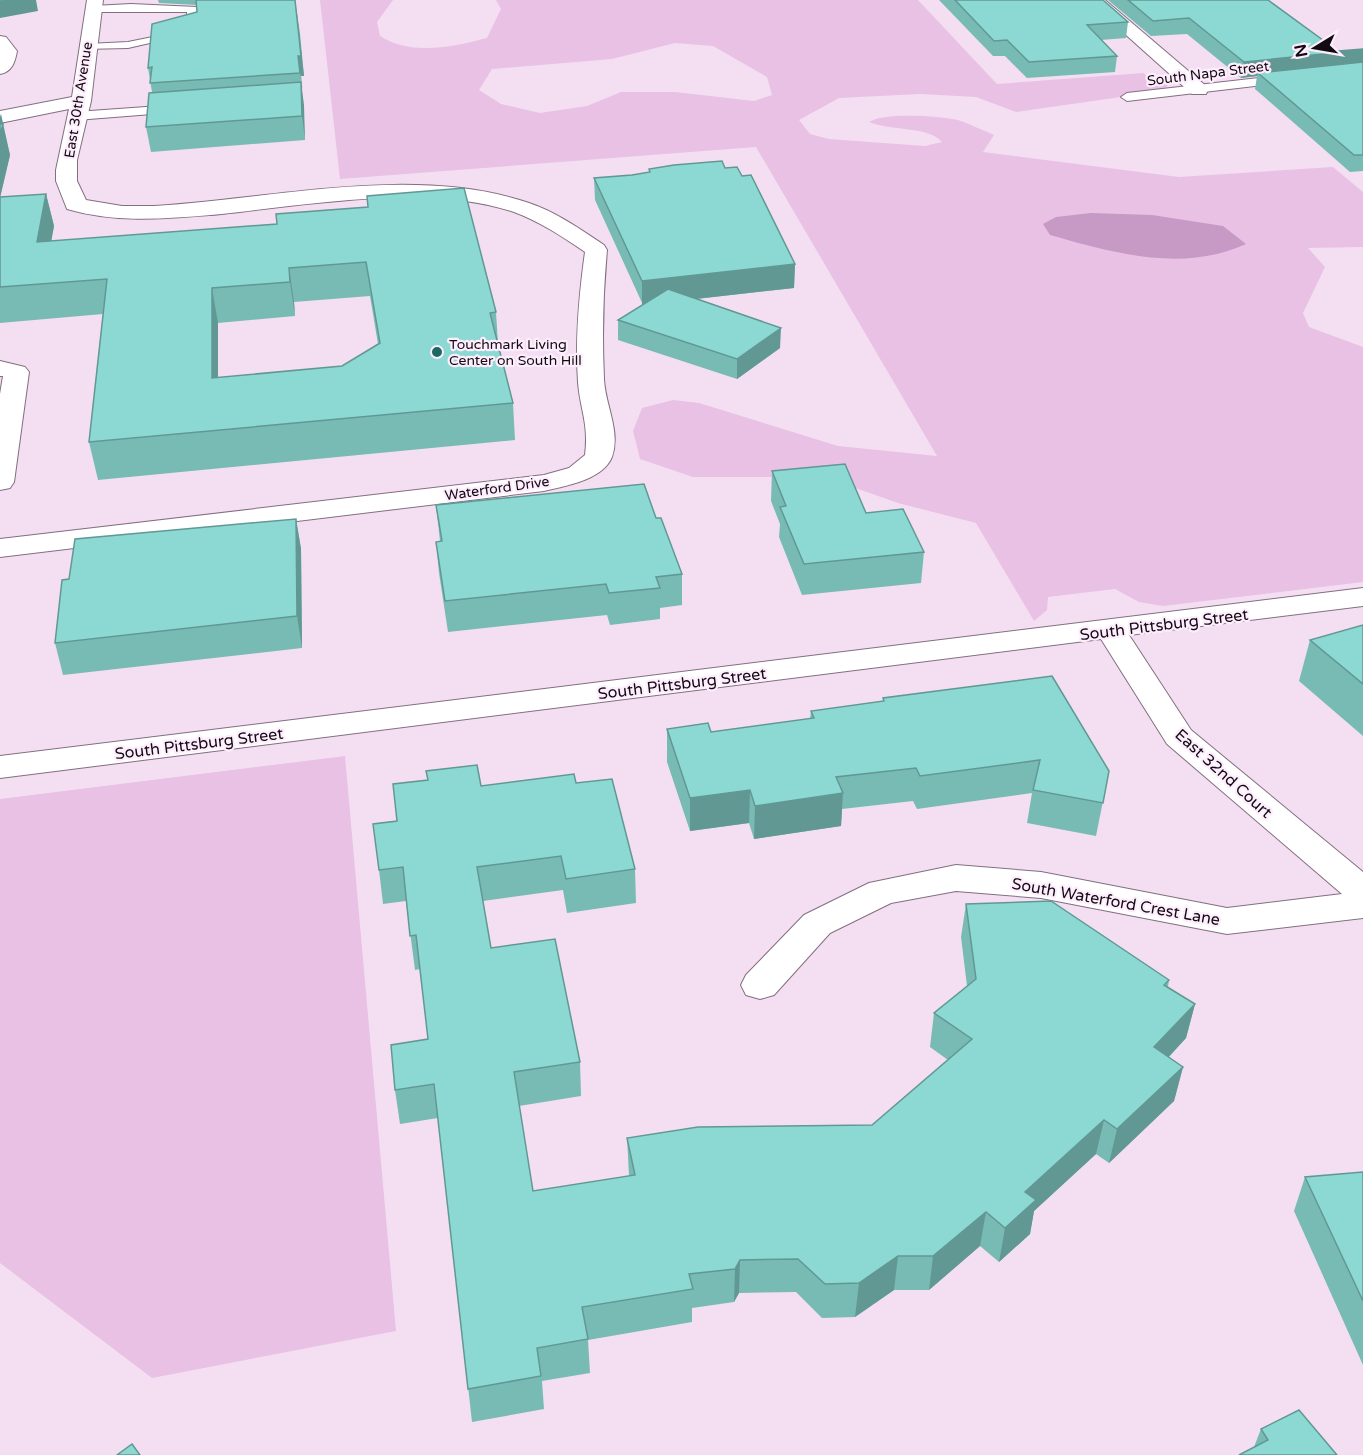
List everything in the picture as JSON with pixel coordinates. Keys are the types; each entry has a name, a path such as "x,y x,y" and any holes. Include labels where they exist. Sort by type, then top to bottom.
{"street":[{"path":"1095,0 1199,90"},
{"name":"East 30th Avenue","path":"75,197 65,178 94,4"},
{"path":"0,41 8,51 6,62 0,69"},
{"path":"0,117 78,109"},
{"name":"Waterford Drive","path":"0,548 544,483 579,474 598,457 601,430 591,382 590,304 596,250 521,207 460,194 395,194 164,212 89,209 75,204 75,197"},
{"path":"0,368 16,372 0,482"},
{"name":"South Pittsburg Street","path":"0,767 1111,631 1363,597"},
{"name":"East 32nd Court","path":"1111,631 1179,737 1363,892"},
{"name":"South Waterford Crest Lane","path":"760,985 817,924 882,892 956,878 1041,885 1227,921 1363,905"}],"lane":[{"path":"87,47 128,45 192,32 193,9 94,4"},
{"name":"South Napa Street","path":"1127,97 1296,78"},
{"path":"78,109 189,108"}],"shaded area":[{"path":"320,0 393,0 377,22 380,36 405,46 432,48 487,38 501,9 496,0 918,0 997,84 1143,73 1150,78 1164,78 1169,82 1167,87 1156,92 1016,112 976,97 920,94 839,98 799,120 810,134 829,139 925,146 942,142 928,133 869,122 899,116 926,116 958,120 994,135 983,152 1179,177 1333,167 1363,192 1363,247 1308,248 1325,267 1303,313 1309,327 1363,347 1363,582 1163,606 1139,602 1115,589 1048,597 1047,610 1034,621 976,523 898,503 824,477 693,477 640,459 633,431 642,408 673,400 699,403 838,446 937,456 756,147 340,179","holes":["675,43 713,46 767,77 772,95 754,101 675,92 621,92 587,106 540,113 501,104 479,90 492,69 612,59"]},
{"path":"1091,213 1152,215 1223,226 1246,244 1222,253 1198,257 1173,259 1148,257 1099,248 1050,235 1043,224 1056,217"},
{"path":"345,756 396,1331 152,1378 0,1263 0,799"}],"building":[{"path":"196,0 295,0 301,56 298,56 300,73 150,83 152,67 148,68 152,24 197,12"},
{"path":"955,0 1103,0 1128,22 1087,25 1117,56 1029,62 1007,40 994,41"},
{"path":"1128,0 1268,0 1338,51 1363,50 1244,62 1189,18 1153,21"},
{"path":"1363,62 1363,155 1354,155 1258,73"},
{"path":"301,82 302,116 146,127 149,93"},
{"path":"722,161 725,168 737,167 742,176 751,175 795,264 642,281 594,178 632,175 650,172 649,169 674,165"},
{"name":"Touchmark Living Center on South Hill","path":"464,188 496,312 490,313 513,403 89,442 107,279 0,287 0,197 46,194 37,242 277,224 276,214 368,207 367,196","holes":["366,262 380,343 342,366 212,378 212,288 290,282 289,268"]},
{"path":"668,289 781,328 737,359 618,320"},
{"path":"845,464 866,513 903,509 924,552 804,564 780,507 786,506 772,471"},
{"path":"644,484 656,518 661,518 682,574 656,577 660,588 609,593 606,584 445,601 436,542 442,541 436,505"},
{"path":"296,519 297,616 55,643 62,580 69,579 75,539"},
{"path":"1363,625 1363,684 1310,640"},
{"path":"1052,676 1109,771 1103,803 1033,790 1040,760 920,776 916,768 836,777 843,793 755,806 750,790 690,798 667,729 708,723 711,732 814,718 811,711 884,701 883,698"},
{"path":"477,765 481,786 574,774 576,783 612,779 635,869 566,879 561,856 477,867 491,948 555,939 580,1062 514,1072 533,1191 635,1175 627,1138 698,1127 872,1125 972,1039 934,1013 976,979 966,904 1051,901 1169,980 1164,985 1195,1004 1154,1047 1183,1067 1117,1129 1104,1120 1025,1192 1036,1200 1005,1228 986,1212 933,1256 898,1256 859,1283 825,1284 798,1259 740,1260 735,1269 689,1274 693,1289 582,1307 588,1339 537,1348 541,1376 468,1389 434,1084 395,1090 391,1045 428,1039 416,935 410,936 403,867 379,870 373,824 397,821 393,784 428,780 426,771"},
{"path":"1363,1172 1363,1301 1305,1177"},
{"path":"1299,1410 1337,1455 1239,1455 1268,1440 1261,1429"},
{"path":"132,1444 140,1455 117,1455"}],"place":[{"name":"Touchmark Living Center on South Hill","path":"437,352"}]}
